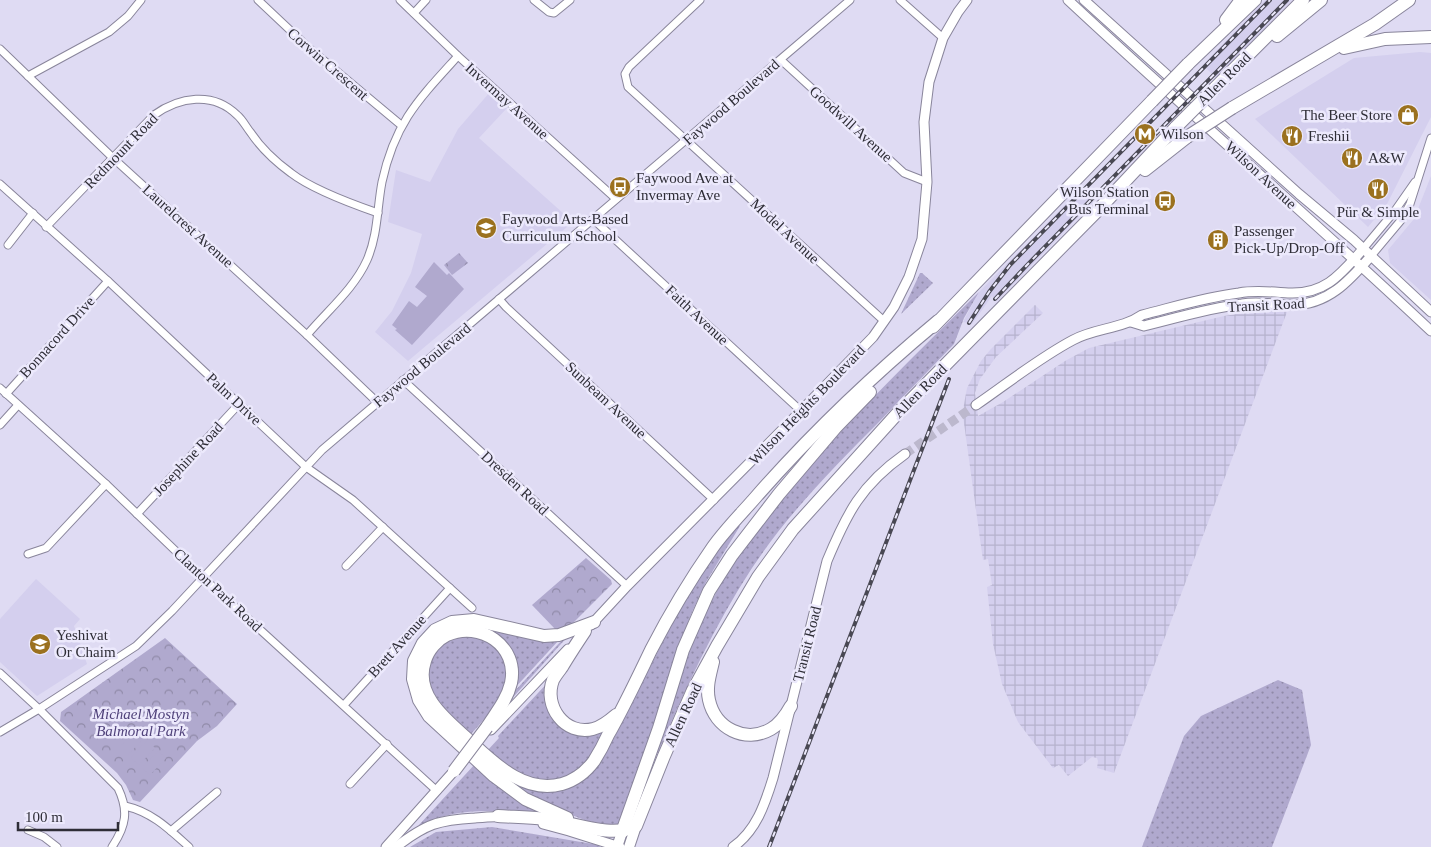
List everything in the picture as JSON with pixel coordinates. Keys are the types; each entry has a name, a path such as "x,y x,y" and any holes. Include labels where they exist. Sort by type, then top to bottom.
{"highway":[{"path":"1188,64 1241,0"},
{"name":"Allen Road","path":"622,832 659,728 683,650 710,591 732,555 779,494 836,427 1188,64 1255,0"},
{"name":"Allen Road","path":"636,826 693,690 758,577 794,529 896,415 1099,209 1176,127 1303,0"},
{"path":"1235,68 1321,0"},
{"path":"1099,209 1150,165 1187,137 1258,92 1375,24 1409,0"},
{"path":"1316,60 1343,48 1370,41 1431,37"},
{"path":"454,771 489,728 507,697 512,671 509,657 504,648 496,640 480,632 470,630 445,636 438,641 426,658 422,676 426,692 445,718 494,763 513,777 538,786 553,786 573,780 584,773 594,761 622,711 653,647 682,595 714,545 775,475 848,402 938,321"},
{"path":"589,827 525,799 494,776 429,716 420,700 413,679 414,661 423,643 435,630 452,622 474,620 544,636 558,635 590,627"},
{"path":"590,627 553,680 550,698 557,716 566,725 579,730 591,730 602,727 622,711"},
{"path":"717,646 708,682 708,694 712,709 717,718 726,727 740,734 763,733 776,726 791,706"},
{"path":"498,816 545,819 622,832 636,826"}],"main road":[{"name":"Wilson Heights Boulevard","path":"489,728 801,411 873,336 894,307 909,277 922,239 927,182 924,122 929,82 943,38 967,0"},
{"name":"Wilson Avenue","path":"1068,0 1431,331"},
{"name":"Wilson Avenue","path":"1084,0 1292,188 1371,256 1431,312"},
{"name":"Transit Road","path":"976,405 1073,340 1086,334 1131,322 1142,315 1236,293 1254,291 1302,294 1312,291 1332,282 1363,249"},
{"name":"Transit Road","path":"1131,322 1144,326 1251,302 1292,305 1313,302 1339,290 1371,256"},
{"name":"Transit Road","path":"734,847 750,830 764,806 773,778 827,561 840,529 852,506 862,494 888,466 905,454"},
{"path":"386,847 454,771"},
{"path":"396,847 416,832 440,821 498,816 550,826 618,847"},
{"name":"Allen Road","path":"629,847 636,826"},
{"name":"Allen Road","path":"618,847 622,832"}],"street":[{"path":"28,76 109,32 128,16 141,0"},
{"name":"Corwin Crescent","path":"258,0 310,49 401,125"},
{"name":"Invermay Avenue","path":"400,0 458,56 616,199"},
{"path":"414,13 426,0"},
{"path":"534,0 548,12 554,14 570,0"},
{"name":"Model Avenue","path":"700,0 629,67 625,74 628,86 884,321"},
{"name":"Faywood Boulevard","path":"0,732 136,646 161,623 322,450 850,0"},
{"path":"900,0 943,38"},
{"name":"Laurelcrest Avenue","path":"0,49 113,158 307,335 377,402"},
{"path":"307,335 345,293 361,272 373,242 385,168 401,125 419,99 458,56"},
{"name":"Goodwill Avenue","path":"780,60 904,173 927,182"},
{"name":"Redmount Road","path":"46,227 144,124 164,108 184,100 207,99 220,102 238,115 251,134 271,157 293,175 308,184 378,213"},
{"path":"1371,256 1402,219 1410,204 1431,138"},
{"path":"1363,249 1394,212 1418,179"},
{"name":"Palm Drive","path":"0,184 108,281 306,467 353,500 472,608"},
{"path":"8,245 33,213"},
{"name":"Faith Avenue","path":"593,219 801,411"},
{"name":"Bonnacord Drive","path":"6,394 108,281"},
{"name":"Sunbeam Avenue","path":"499,299 714,500"},
{"name":"Dresden Road","path":"403,380 627,586"},
{"name":"Clanton Park Road","path":"0,388 437,791"},
{"name":"Josephine Road","path":"137,514 239,404"},
{"path":"0,425 18,405"},
{"path":"28,554 46,548 106,484"},
{"path":"346,566 383,527"},
{"name":"Brett Avenue","path":"344,704 450,588"},
{"path":"0,673 112,780 118,788 125,806 126,819 112,847"},
{"path":"350,784 387,744"},
{"path":"171,831 217,792"},
{"path":"125,806 144,812 161,822 188,847"},
{"path":"28,830 58,847"}],"shaded area":[{"path":"1265,0 1292,0 1216,78 1203,65"},
{"path":"1420,52 1431,53 1431,117 1387,204 1368,227 1255,119 1354,58"},
{"name":"Faywood Arts-Based Curriculum School","path":"490,92 507,108 479,138 573,222 408,361 375,332 392,311 411,273 422,234 388,222 396,170 430,182 458,129"},
{"path":"1431,176 1431,300 1390,263 1388,250 1414,219"},
{"path":"1080,190 1093,202 997,301 992,296 972,324 963,322 979,292"},
{"path":"1035,305 1043,313 996,357 980,379 975,393 978,416 1089,348 1224,316 1260,310 1287,312 1114,773 1097,768 1097,758 1092,757 1068,776 1059,765 1053,768 1018,722 1002,684 993,644 987,587 992,585 988,559 983,560 963,416 964,404 967,388 981,361"},
{"name":"Yeshivat Or Chaim","path":"36,579 80,619 74,626 87,664 37,696 0,662 0,619"}],"green space":[{"path":"459,253 468,263 452,275 444,265"},
{"path":"434,262 447,275 449,273 464,289 412,345 392,325 409,301 417,307 427,296 415,287"},
{"path":"920,273 933,283 901,314"},
{"path":"979,292 964,318 954,344 828,475 795,511 766,548 725,612 690,682 658,753 655,753 691,647 719,587 747,544 767,516 843,429"},
{"path":"736,525 740,526 706,582 692,612 619,826 587,821 531,799 509,779 561,789 614,738 685,598"},
{"path":"586,558 611,580 612,584 573,623 556,630 532,605"},
{"path":"487,626 559,640 513,690 515,675 487,631"},
{"path":"463,635 489,641 504,658 507,670 505,689 503,688 489,713 470,735 441,704 428,678 428,666 433,653 445,642"},
{"path":"569,635 508,703 512,694 562,640"},
{"name":"Michael Mostyn Balmoral Park","path":"165,638 237,704 217,726 197,741 140,802 133,800 126,785 117,773 60,721 61,712"},
{"path":"551,679 546,696 585,736 596,735 607,730 587,763 569,777 547,782 521,776 487,751 499,738 498,736"},
{"path":"1278,680 1302,690 1311,745 1272,847 1142,847 1184,736 1201,716"},
{"path":"136,730 144,738 128,755 120,747"},
{"path":"147,740 155,748 139,765 131,758"},
{"path":"158,751 166,758 150,775 142,768"},
{"path":"475,764 545,815 498,811 464,812 434,819 420,826"},
{"path":"492,827 599,845 600,847 410,847 436,832"}],"tunnel":[{"path":"905,454 976,405"}],"railway":[{"path":"969,323 989,292 1010,265 1270,0"},
{"path":"995,299 1287,0"},
{"path":"769,847 949,379"}],"place":[{"name":"The Beer Store","path":"1408,115"},
{"name":"Wilson","path":"1145,134"},
{"name":"Freshii","path":"1292,136"},
{"name":"A&W","path":"1352,158"},
{"name":"Faywood Ave at Invermay Ave","path":"620,187"},
{"name":"Pür & Simple","path":"1378,189"},
{"name":"Wilson Station Bus Terminal","path":"1165,201"},
{"name":"Faywood Arts-Based Curriculum School","path":"486,228"},
{"name":"Passenger Pick-Up/Drop-Off","path":"1218,240"},
{"name":"Yeshivat Or Chaim","path":"40,644"}]}
